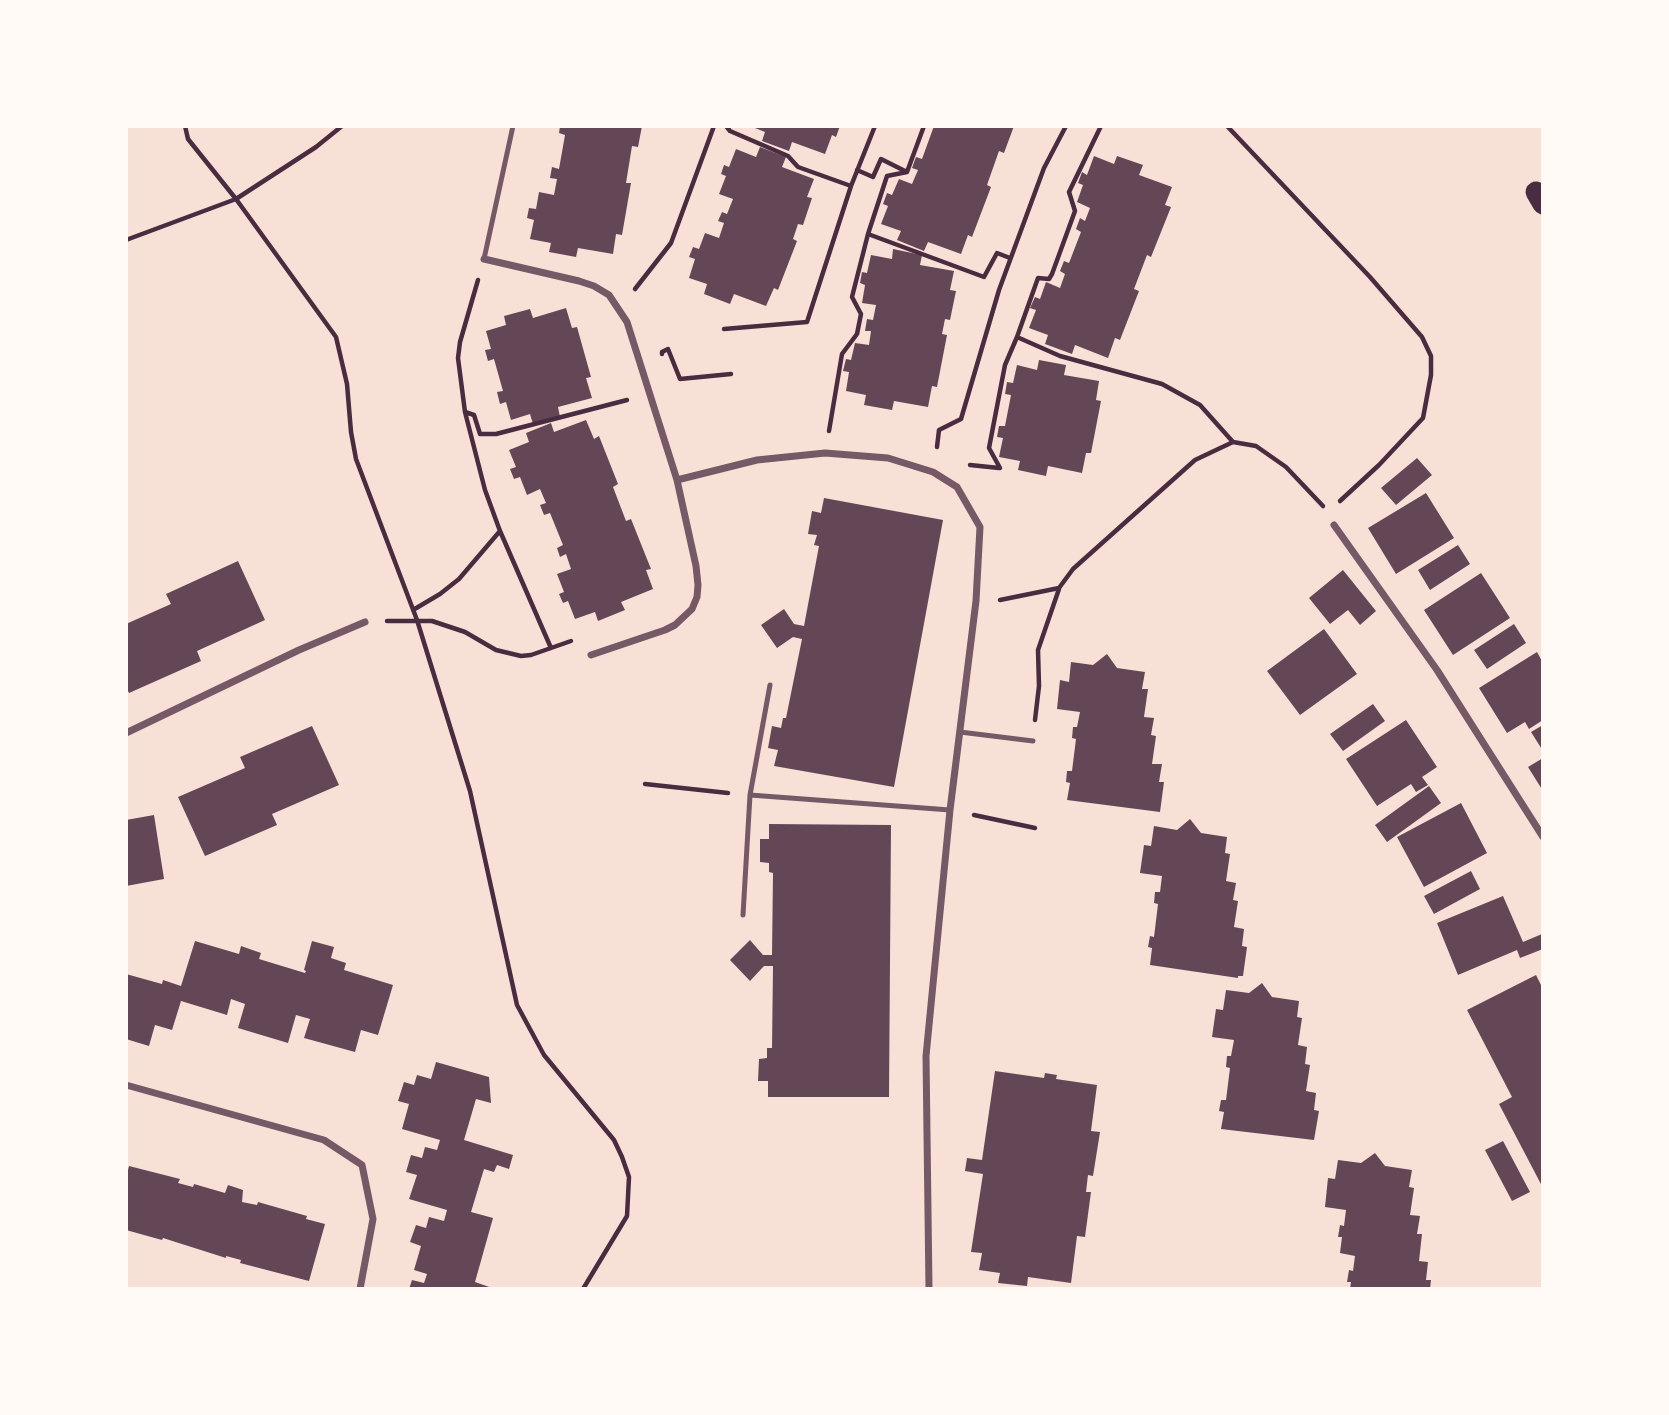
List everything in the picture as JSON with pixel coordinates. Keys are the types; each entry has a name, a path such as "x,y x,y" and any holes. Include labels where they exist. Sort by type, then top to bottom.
{"street":[{"path":"484,259 594,286 608,295 627,322 677,480 696,566 697,597 692,609 675,625 665,630 591,655"},
{"path":"677,480 757,460 825,453 888,458 933,472 957,487 980,527 976,601 950,810 926,1056 929,1289"},
{"path":"1334,525 1437,670 1543,836"},
{"path":"126,733 299,650 365,622"},
{"path":"126,1085 324,1140 362,1165 373,1220 360,1289"}],"lane":[{"path":"484,259 513,126"},
{"path":"743,915 750,795 770,685"},
{"path":"960,732 1033,741"},
{"path":"750,795 950,810"}],"path":[{"path":"185,126 188,139 236,199 336,337 347,384 356,459 417,620 470,791 517,1005 544,1055 614,1140 629,1177 627,1216 583,1289"},
{"path":"126,240 236,199 316,147 342,126"},
{"path":"619,309 671,243 714,126"},
{"path":"726,126 730,131 788,156 798,167 851,186"},
{"path":"724,329 807,322 851,186 875,126"},
{"path":"906,172 924,126"},
{"path":"933,472 939,430 961,419 1010,258 1044,168 1066,126"},
{"path":"958,464 1000,468 989,448 1004,365 1038,278 1049,279 1052,274 1075,211 1069,192 1101,126"},
{"path":"1227,126 1370,277 1422,337 1431,356 1432,375 1423,418 1379,465 1328,512"},
{"path":"857,170 873,177 881,159 906,172"},
{"path":"825,453 842,354 857,334 861,314 852,297 868,234 887,176 906,172"},
{"path":"868,234 984,277 997,253 1010,258"},
{"path":"484,259 459,350 459,377 465,412 485,490 551,648"},
{"path":"1017,337 1060,356 1162,384 1200,405 1233,442"},
{"path":"465,412 474,415 480,434 496,435"},
{"path":"1033,741 1039,686 1038,650 1059,588 1073,569 1195,460 1233,442 1256,446 1286,467 1328,512 1334,525"},
{"path":"413,610 459,579 479,559 500,531"},
{"path":"976,601 1008,600 1059,588"},
{"path":"417,620 432,621 465,632 496,650 510,654 531,655 577,639"},
{"path":"645,784 750,795"},
{"path":"950,810 1035,828"}],"building":[{"path":"560,126 642,126 638,147 632,146 626,183 631,183 622,235 616,234 613,254 578,248 576,257 549,252 551,243 530,239 534,220 527,218 529,208 536,209 539,192 554,195 557,179 550,178 552,167 559,169 565,135 559,133"},
{"path":"750,126 840,126 836,137 832,135 825,154 792,142 789,151 762,141 765,132"},
{"path":"934,126 1014,126 1004,153 999,151 987,185 991,187 972,237 968,235 961,254 928,242 924,251 897,240 901,231 881,224 888,206 883,204 887,193 892,195 899,179 912,184 918,170 912,168 916,157 922,159"},
{"path":"760,147 786,157 782,167 814,179 807,197 812,198 803,225 798,224 793,239 797,241 778,290 774,288 766,306 734,294 730,304 704,294 707,284 689,278 695,259 689,257 693,247 699,249 705,233 719,238 724,223 718,221 722,212 727,214 733,199 719,194 726,176 721,174 724,165 729,167 736,149 756,157"},
{"path":"1094,156 1114,164 1117,156 1143,165 1139,175 1172,187 1165,205 1171,207 1151,257 1147,255 1134,289 1139,291 1120,340 1115,338 1108,358 1075,345 1072,354 1045,344 1048,335 1029,328 1036,310 1030,308 1035,297 1040,299 1046,282 1060,288 1065,274 1060,271 1064,261 1069,263 1081,232 1076,229 1080,218 1085,221 1090,208 1077,202 1083,185 1078,183 1082,172 1087,175"},
{"path":"893,249 922,255 920,265 954,271 950,290 956,291 950,320 945,319 942,334 947,335 937,387 932,386 928,407 894,401 892,410 864,405 866,395 846,391 849,372 843,371 846,359 851,360 855,343 869,345 871,331 865,331 867,319 873,320 876,305 862,303 865,285 860,283 862,272 867,273 871,255 892,259"},
{"path":"566,308 572,328 577,327 591,377 586,378 592,398 558,407 560,417 533,424 530,414 511,420 506,402 500,404 497,392 503,391 494,359 488,361 485,350 491,349 486,331 506,325 504,316 530,309 533,318"},
{"path":"1039,360 1066,365 1064,375 1099,381 1096,400 1101,401 1091,453 1086,453 1082,473 1048,466 1046,476 1018,470 1020,461 999,457 1003,438 997,437 999,426 1005,426 1011,395 1005,394 1007,382 1013,383 1017,365 1037,370"},
{"path":"586,420 594,439 599,436 618,484 613,487 626,521 631,519 651,569 646,570 653,589 621,602 625,610 598,621 595,612 575,619 568,601 563,603 559,594 564,592 557,574 571,569 566,554 560,557 557,548 563,545 550,513 544,515 540,505 546,503 540,489 527,495 520,477 514,479 510,469 516,467 509,450 529,442 526,433 551,423 554,432"},
{"path":"1417,458 1432,475 1396,505 1381,488"},
{"path":"1426,493 1454,538 1396,574 1368,528"},
{"path":"824,498 943,520 894,787 774,766 778,750 768,748 772,726 781,728 783,718 786,718 802,639 793,637 777,648 761,625 784,609 794,624 804,626 819,546 814,545 817,535 808,534 812,511 821,513"},
{"path":"1458,545 1470,564 1430,590 1418,570"},
{"path":"238,561 265,620 197,651 201,661 129,693 126,687 126,624 171,604 166,594"},
{"path":"1343,570 1376,611 1360,625 1348,610 1330,624 1309,598"},
{"path":"1481,573 1510,618 1453,655 1424,610"},
{"path":"1514,624 1526,643 1487,669 1474,650"},
{"path":"1324,629 1357,674 1300,715 1267,671"},
{"path":"1537,652 1543,663 1543,720 1529,729 1525,722 1507,733 1479,688"},
{"path":"1107,654 1117,668 1145,672 1142,689 1148,689 1144,717 1154,718 1151,735 1156,736 1152,764 1162,764 1159,782 1164,782 1160,812 1067,800 1070,783 1066,782 1067,771 1072,771 1076,739 1072,738 1073,727 1077,727 1080,712 1057,709 1060,680 1069,682 1071,662 1093,665"},
{"path":"1373,704 1385,721 1343,751 1330,734"},
{"path":"1406,720 1437,767 1422,777 1428,785 1416,792 1411,784 1377,806 1346,759"},
{"path":"1543,725 1543,751 1531,732"},
{"path":"312,726 339,785 272,814 277,825 205,856 178,797 245,768 240,757"},
{"path":"1543,758 1543,791 1528,767"},
{"path":"1429,786 1441,803 1387,842 1375,825"},
{"path":"1461,803 1487,853 1424,887 1397,837"},
{"path":"154,815 164,879 126,886 126,820"},
{"path":"1190,819 1201,833 1227,837 1225,853 1230,854 1226,881 1236,883 1233,900 1238,901 1234,927 1244,929 1242,946 1247,947 1243,976 1238,978 1150,965 1152,948 1148,947 1150,936 1154,937 1158,904 1154,903 1155,892 1160,892 1162,876 1140,873 1144,845 1151,846 1154,826 1177,830"},
{"path":"769,824 891,825 889,1097 768,1097 768,1081 758,1081 759,1059 767,1058 767,1048 772,1048 773,966 764,966 750,981 730,960 750,940 763,955 772,955 773,873 769,872 769,863 760,862 760,839 769,839"},
{"path":"1471,871 1480,889 1434,914 1424,896"},
{"path":"1503,896 1523,942 1542,934 1543,949 1520,958 1517,950 1458,975 1437,923"},
{"path":"195,941 239,954 241,946 261,953 259,959 305,973 312,941 334,947 331,958 346,963 344,970 393,985 378,1035 361,1030 355,1052 304,1038 310,1019 296,1015 288,1043 238,1028 245,1004 231,999 227,1015 181,1001 172,1030 155,1025 149,1046 126,1039 126,974 181,986"},
{"path":"1536,975 1543,989 1543,1188 1499,1104 1512,1097 1467,1010"},
{"path":"1262,983 1272,997 1299,1001 1297,1017 1302,1018 1298,1045 1307,1047 1305,1064 1310,1065 1306,1091 1316,1093 1314,1110 1319,1111 1314,1140 1221,1129 1224,1112 1219,1111 1221,1100 1226,1100 1230,1068 1226,1067 1227,1056 1231,1056 1234,1040 1212,1037 1216,1009 1223,1010 1226,990 1249,993"},
{"path":"436,1062 489,1077 491,1103 476,1099 464,1140 513,1155 509,1169 497,1165 494,1172 484,1169 471,1212 493,1218 475,1282 495,1289 409,1289 412,1280 424,1283 427,1274 414,1270 421,1246 410,1242 416,1225 426,1228 429,1217 444,1221 447,1210 409,1199 417,1175 406,1172 411,1155 422,1158 425,1147 437,1150 440,1140 402,1129 409,1104 398,1101 404,1082 414,1085 417,1075 431,1079"},
{"path":"995,1071 1044,1078 1045,1073 1057,1075 1056,1079 1097,1085 1091,1131 1100,1132 1093,1176 1088,1175 1086,1192 1091,1192 1085,1237 1077,1236 1071,1283 1028,1277 1027,1286 998,1283 1000,1273 979,1270 982,1253 971,1252 983,1174 965,1171 967,1158 982,1160"},
{"path":"1503,1141 1530,1192 1512,1201 1485,1150"},
{"path":"1375,1153 1385,1166 1412,1170 1409,1187 1414,1188 1410,1215 1420,1216 1417,1234 1422,1234 1419,1261 1428,1262 1426,1280 1431,1280 1430,1289 1350,1289 1351,1282 1347,1282 1349,1270 1353,1271 1355,1256 1340,1253 1342,1237 1338,1237 1340,1225 1344,1226 1346,1210 1325,1207 1328,1178 1335,1179 1338,1160 1361,1163"},
{"path":"129,1166 180,1179 178,1183 193,1187 194,1184 225,1193 228,1185 243,1190 242,1202 257,1205 258,1202 325,1224 309,1281 240,1263 241,1260 226,1258 163,1238 162,1240 126,1230 126,1170"}]}
